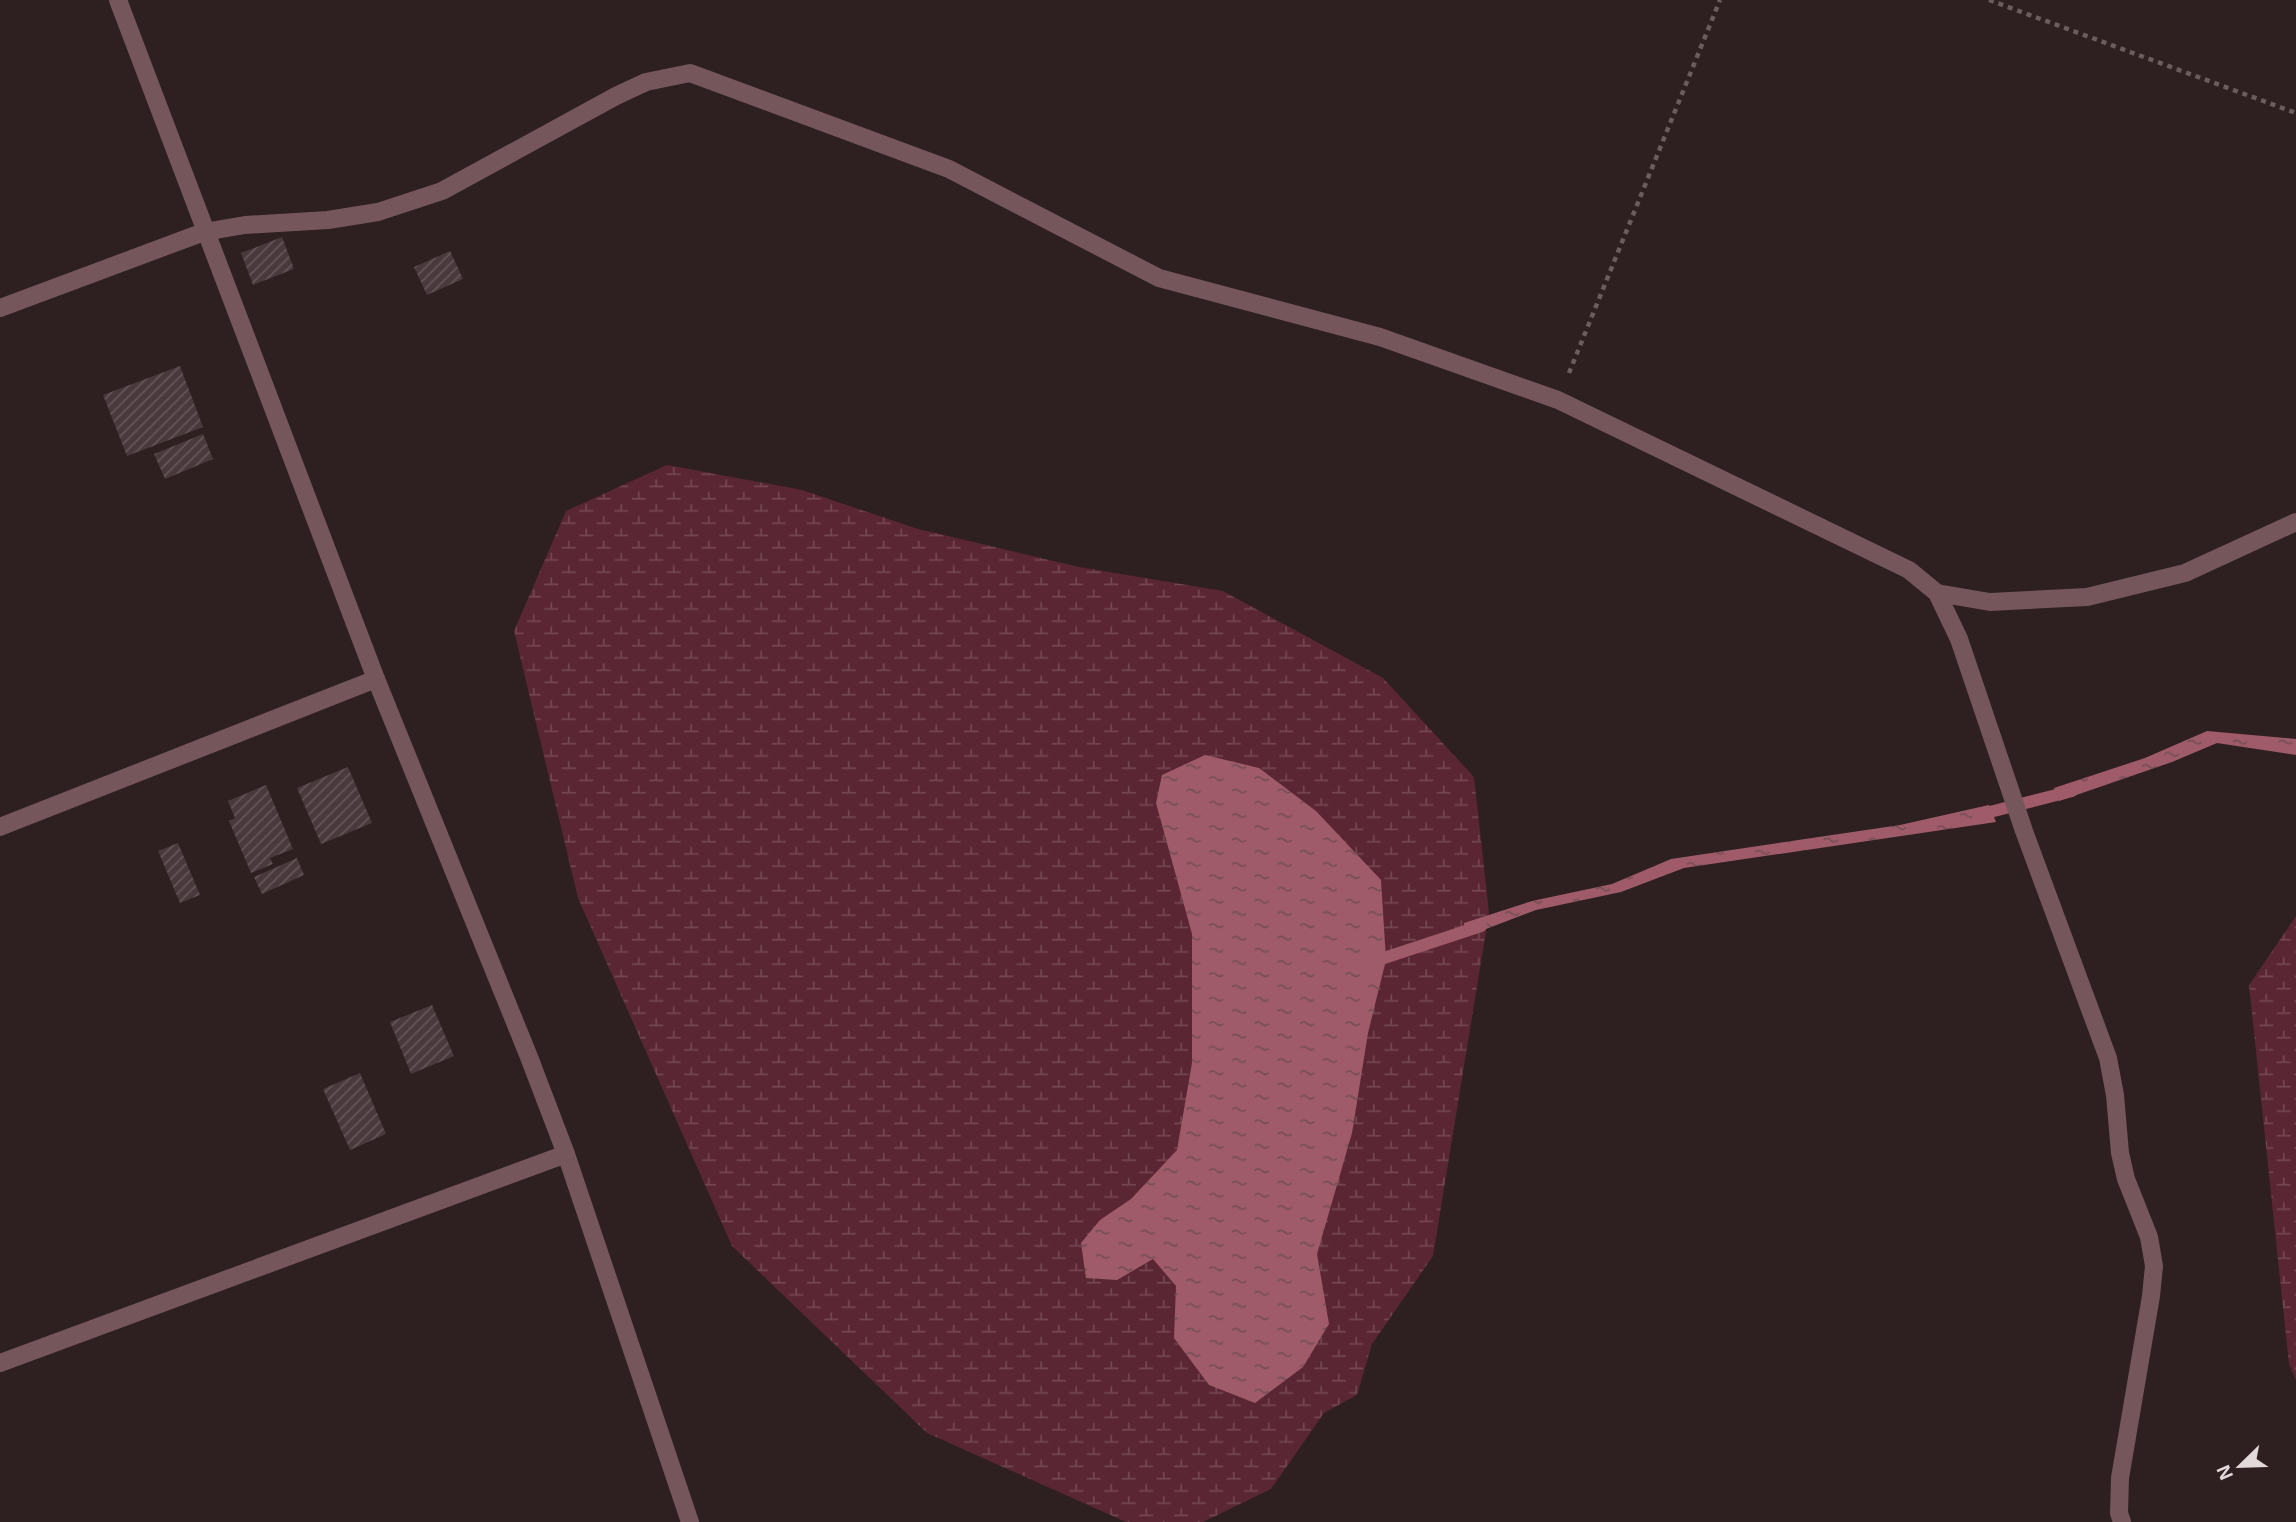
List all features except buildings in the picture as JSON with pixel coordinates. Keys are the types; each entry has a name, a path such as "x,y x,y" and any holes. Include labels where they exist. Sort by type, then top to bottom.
{"street":[{"path":"118,0 376,679 566,1154 690,1522"},
{"path":"0,309 204,232 245,225 328,220 378,212 442,191 616,96 646,82 690,73 949,169 1159,278 1381,337 1558,400 1909,570 1937,593 1959,639 2009,790 2108,1058 2123,1166 2149,1237 2154,1266 2120,1478 2119,1513 2122,1522"},
{"path":"1937,593 1990,602 2087,597 2185,573 2296,522"},
{"path":"0,827 376,679"},
{"path":"0,1363 566,1154"}],"path":[{"path":"1558,400 1720,0"},
{"path":"1990,0 2296,113"}],"green space":[{"path":"667,465 802,490 918,529 1079,567 1223,591 1383,678 1474,777 1489,913 1433,1256 1372,1344 1357,1395 1324,1413 1271,1489 1203,1522 1126,1522 927,1433 732,1246 578,898 514,631 566,511"},
{"path":"2296,916 2296,1380 2289,1364 2249,985"}],"water":[{"path":"2207,731 2296,739 2296,755 2217,743 2172,762 2059,801 2054,788 2145,758"},
{"path":"1205,755 1259,768 1316,811 1381,880 1386,960 1368,1033 1352,1133 1317,1254 1329,1324 1303,1367 1255,1403 1209,1385 1174,1338 1176,1286 1153,1259 1117,1280 1086,1278 1081,1243 1100,1220 1131,1199 1177,1150 1192,1063 1192,934 1156,803 1162,775"},
{"path":"1989,805 1996,822 1684,868 1621,892 1536,910 1465,937 1464,923 1532,901 1612,884 1671,859 1900,825"}],"waterway":[{"path":"1978,815 2072,791"},
{"path":"1372,962 1481,926"}]}
